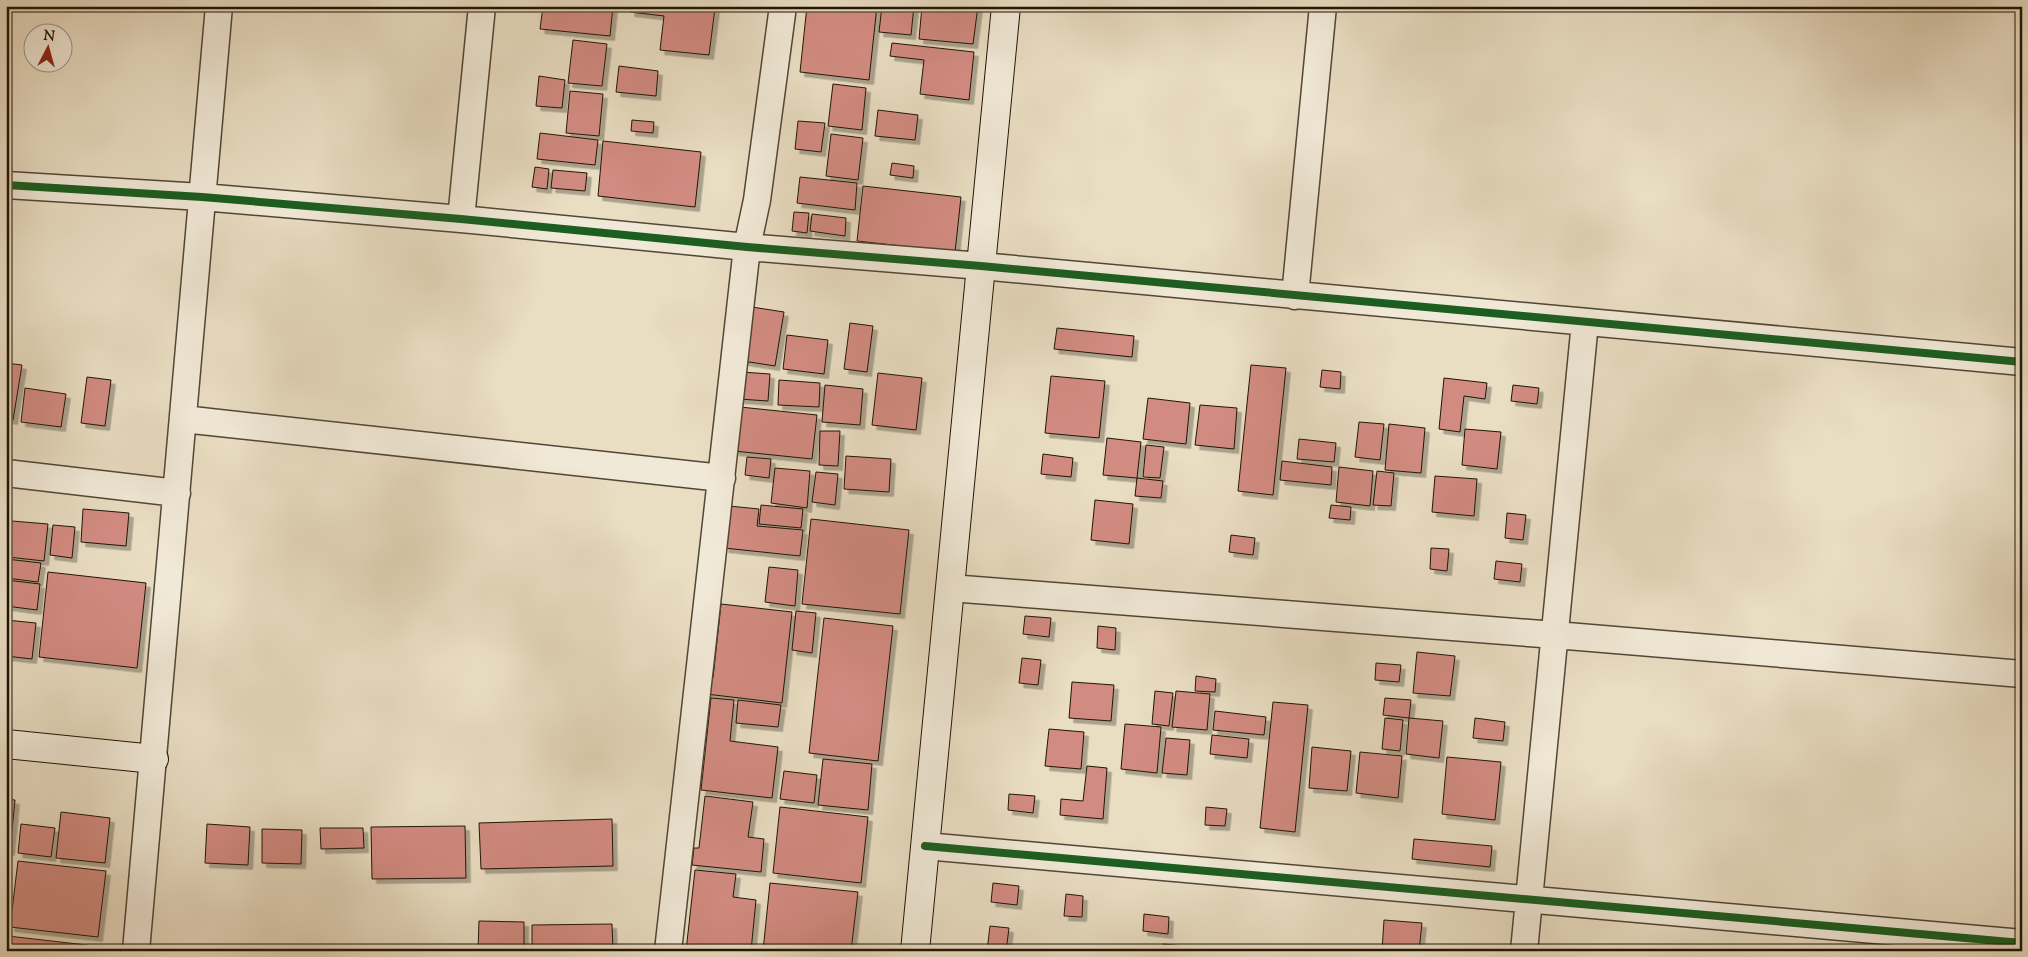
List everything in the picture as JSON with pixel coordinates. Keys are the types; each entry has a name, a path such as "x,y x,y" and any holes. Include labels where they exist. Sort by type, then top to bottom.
{"street":[{"path":"136,951 219,6"},
{"path":"461,219 482,6"},
{"path":"668,951 748,247 757,200 783,6"},
{"path":"915,951 1006,6"},
{"path":"1295,296 1323,6"},
{"path":"6,185 202,197 461,219 748,247 981,266 2022,362"},
{"path":"1524,951 1585,322"},
{"path":"183,419 722,478"},
{"path":"6,473 177,493"},
{"path":"950,588 1555,635 2022,674"},
{"path":"6,744 154,759"},
{"path":"925,846 2022,943"}],"building":[{"path":"543,6 613,6 610,36 540,29"},
{"path":"631,6 715,8 709,55 660,50 664,16 630,12"},
{"path":"807,6 877,6 869,80 800,72"},
{"path":"882,6 914,6 911,35 879,32"},
{"path":"922,6 978,6 973,44 919,39"},
{"path":"573,40 607,44 602,86 568,83"},
{"path":"892,43 974,52 969,100 920,94 924,60 890,56"},
{"path":"619,66 658,71 656,96 616,92"},
{"path":"539,76 565,80 562,108 536,106"},
{"path":"833,84 866,88 862,130 828,126"},
{"path":"570,91 603,94 599,136 566,133"},
{"path":"878,110 918,115 915,140 875,136"},
{"path":"632,120 654,122 653,133 631,131"},
{"path":"798,121 825,123 821,152 795,149"},
{"path":"540,133 598,140 595,165 537,159"},
{"path":"831,134 863,138 858,180 826,176"},
{"path":"603,141 701,152 695,207 598,196"},
{"path":"892,163 914,166 913,178 890,175"},
{"path":"535,167 549,169 547,189 532,187"},
{"path":"553,170 587,173 585,191 551,188"},
{"path":"800,177 857,183 855,210 797,203"},
{"path":"863,186 961,197 955,252 857,241"},
{"path":"794,212 809,213 807,233 792,231"},
{"path":"812,214 846,218 845,236 810,231"},
{"path":"752,307 784,312 775,366 743,361"},
{"path":"850,323 873,326 867,372 844,369"},
{"path":"1057,328 1134,336 1132,357 1054,349"},
{"path":"787,335 828,340 824,374 783,369"},
{"path":"6,363 22,365 13,420 6,419"},
{"path":"1251,365 1286,368 1273,495 1238,491"},
{"path":"1322,370 1341,372 1340,389 1320,387"},
{"path":"741,372 770,374 768,401 739,399"},
{"path":"878,373 922,378 916,430 872,425"},
{"path":"1051,376 1105,381 1099,438 1045,433"},
{"path":"87,377 111,380 105,426 81,423"},
{"path":"1444,378 1487,383 1485,399 1464,396 1460,432 1439,429"},
{"path":"779,380 820,383 819,407 778,405"},
{"path":"825,385 863,389 860,425 822,422"},
{"path":"1513,385 1539,388 1537,404 1511,401"},
{"path":"25,388 66,394 61,427 21,422"},
{"path":"1148,398 1190,403 1186,444 1143,439"},
{"path":"1200,405 1237,408 1234,449 1195,445"},
{"path":"740,407 817,415 812,459 734,451"},
{"path":"1359,422 1384,424 1380,460 1355,457"},
{"path":"1389,424 1425,428 1421,473 1385,470"},
{"path":"1465,429 1501,432 1497,469 1462,465"},
{"path":"820,431 840,431 838,466 819,465"},
{"path":"1107,438 1141,442 1137,478 1103,475"},
{"path":"1299,439 1336,443 1334,462 1297,459"},
{"path":"1146,445 1164,447 1160,478 1143,477"},
{"path":"1043,454 1073,458 1071,477 1041,474"},
{"path":"846,456 891,459 889,492 844,489"},
{"path":"747,457 771,459 769,478 745,475"},
{"path":"1282,461 1332,467 1331,485 1280,480"},
{"path":"1339,467 1373,471 1370,506 1336,502"},
{"path":"775,468 810,471 807,508 771,503"},
{"path":"1377,471 1394,473 1391,506 1373,505"},
{"path":"816,472 838,474 835,505 812,502"},
{"path":"1435,476 1477,479 1474,516 1432,512"},
{"path":"1137,478 1163,481 1161,498 1135,496"},
{"path":"1095,500 1133,504 1129,544 1091,540"},
{"path":"761,505 803,509 801,528 759,524"},
{"path":"1331,505 1351,507 1350,520 1329,518"},
{"path":"729,506 759,509 757,526 803,530 800,556 724,548"},
{"path":"83,509 129,513 126,546 81,542"},
{"path":"1507,513 1526,515 1523,540 1505,538"},
{"path":"811,519 909,530 900,614 802,604"},
{"path":"12,521 48,524 44,561 8,557"},
{"path":"53,525 75,527 72,558 50,555"},
{"path":"1231,535 1255,538 1253,555 1229,552"},
{"path":"1431,548 1449,549 1447,571 1430,569"},
{"path":"6,559 41,563 38,582 6,578"},
{"path":"1496,561 1522,564 1520,582 1494,579"},
{"path":"769,567 798,570 795,606 765,602"},
{"path":"48,572 146,583 137,668 39,657"},
{"path":"6,580 40,584 37,610 6,606"},
{"path":"721,604 792,612 782,703 706,694 708,677 713,678"},
{"path":"796,611 816,613 812,653 792,650"},
{"path":"1025,616 1051,618 1049,637 1023,634"},
{"path":"824,618 893,626 878,761 809,753"},
{"path":"6,620 36,623 32,659 6,656"},
{"path":"1098,626 1116,628 1115,650 1097,648"},
{"path":"1417,652 1455,656 1450,696 1413,693"},
{"path":"1022,658 1041,660 1038,685 1019,683"},
{"path":"1376,663 1401,665 1399,682 1375,680"},
{"path":"1196,676 1216,679 1215,692 1195,691"},
{"path":"1072,682 1114,685 1111,721 1069,718"},
{"path":"1155,691 1173,693 1169,726 1152,724"},
{"path":"1176,691 1210,694 1207,730 1172,727"},
{"path":"711,698 734,700 730,741 778,747 772,798 701,790"},
{"path":"1385,698 1411,700 1409,718 1383,715"},
{"path":"738,700 781,705 778,727 736,723"},
{"path":"1273,702 1308,705 1295,832 1260,828"},
{"path":"1215,711 1266,717 1264,735 1213,730"},
{"path":"1385,718 1403,720 1400,751 1382,749"},
{"path":"1409,718 1443,721 1439,758 1406,754"},
{"path":"1475,718 1505,722 1503,741 1473,738"},
{"path":"1125,724 1161,727 1157,773 1121,769"},
{"path":"1049,729 1084,732 1081,769 1045,766"},
{"path":"1212,735 1249,739 1247,758 1210,754"},
{"path":"1166,738 1190,740 1187,775 1162,773"},
{"path":"1312,747 1351,751 1347,791 1309,788"},
{"path":"1360,752 1402,756 1398,798 1356,793"},
{"path":"1447,757 1501,762 1495,820 1442,814"},
{"path":"823,759 872,764 868,810 818,805"},
{"path":"1087,766 1107,768 1103,819 1060,815 1061,799 1083,801"},
{"path":"784,771 817,775 814,803 780,799"},
{"path":"1009,794 1035,796 1033,813 1008,810"},
{"path":"705,796 753,802 748,837 764,839 761,872 692,865 694,848 699,848"},
{"path":"6,799 15,800 10,851 6,851"},
{"path":"780,807 868,817 861,883 773,873"},
{"path":"1206,807 1227,809 1225,826 1205,825"},
{"path":"61,812 110,818 105,863 56,858"},
{"path":"612,819 613,866 481,869 479,823"},
{"path":"21,824 55,828 51,857 18,853"},
{"path":"207,824 250,827 248,865 205,863"},
{"path":"465,826 466,878 372,879 371,827"},
{"path":"320,828 363,828 364,848 321,849"},
{"path":"262,829 302,830 301,864 262,863"},
{"path":"1414,839 1492,846 1490,867 1412,859"},
{"path":"18,861 106,871 98,937 10,927"},
{"path":"695,870 736,874 733,897 756,900 751,951 686,951"},
{"path":"770,883 858,892 851,951 763,951"},
{"path":"993,883 1019,886 1017,905 991,902"},
{"path":"1066,894 1083,896 1082,917 1064,916"},
{"path":"1144,914 1169,917 1168,934 1143,931"},
{"path":"1384,920 1422,923 1419,951 1382,951"},
{"path":"479,921 524,922 524,951 478,951"},
{"path":"612,924 613,951 532,951 532,925"},
{"path":"990,926 1009,928 1006,951 987,951"},
{"path":"8,936 95,946 95,951 6,951"},
{"path":"1163,944 1184,946 1184,951 1163,951"}],"cycle path":[{"path":"6,185 202,197 461,219 747,247 981,266 2022,362"},
{"path":"925,846 2022,943"}]}
